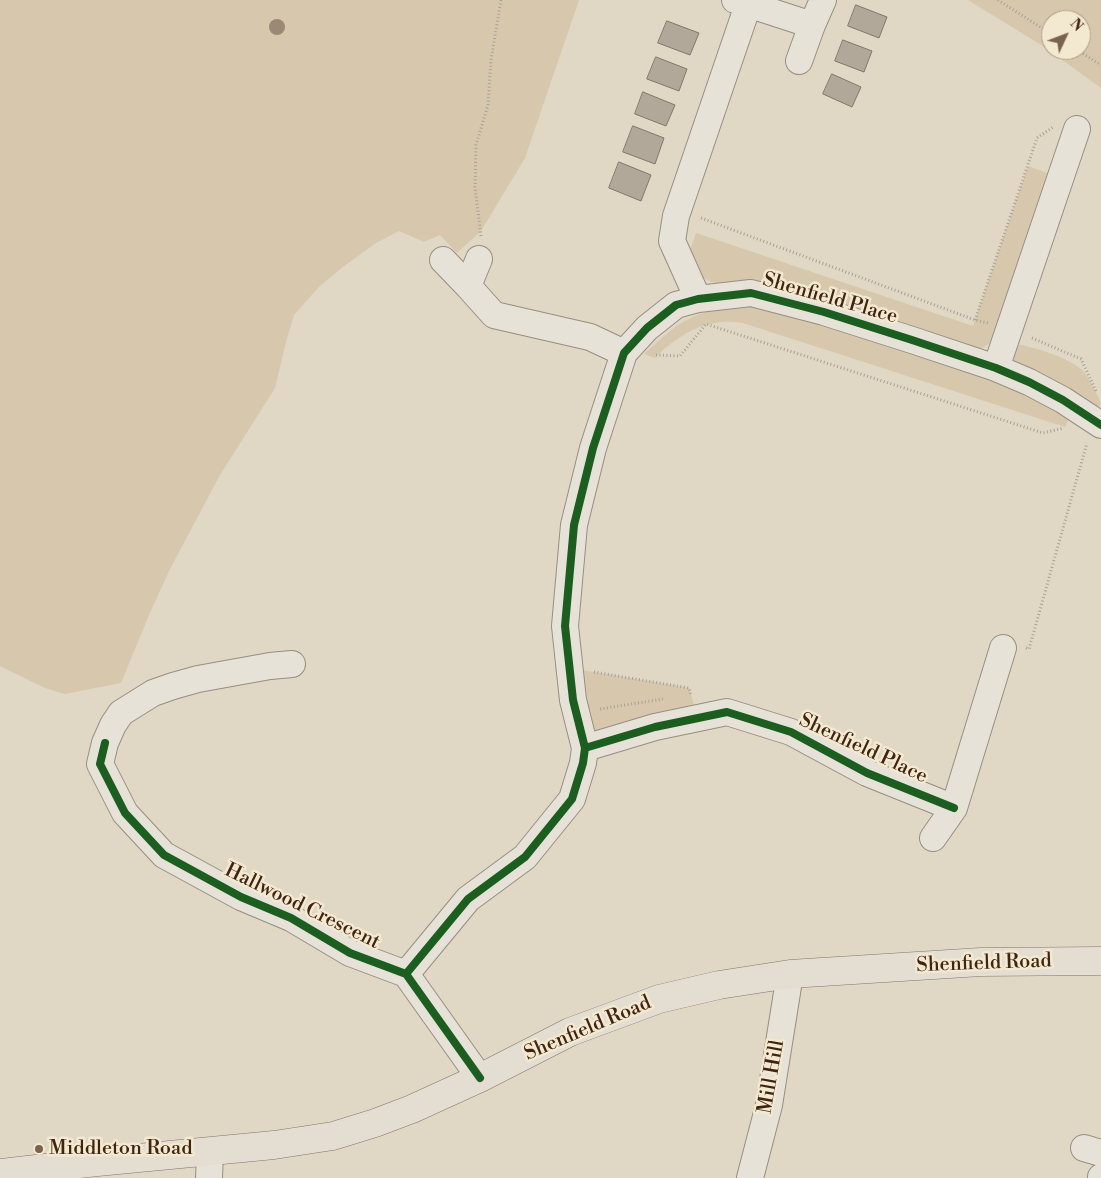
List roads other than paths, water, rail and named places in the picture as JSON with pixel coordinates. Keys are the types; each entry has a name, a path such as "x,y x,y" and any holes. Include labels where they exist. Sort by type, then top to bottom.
{"main road":[{"name":"Shenfield Road","path":"0,1173 98,1162 210,1165 274,1145 333,1136 412,1109 480,1078 570,1032 659,999 719,985 790,974 981,962 1101,961"}],"street":[{"path":"799,61 822,0"},
{"path":"698,299 672,241 678,209 742,3 812,26"},
{"path":"996,368 1077,129"},
{"path":"468,286 479,259"},
{"path":"443,260 494,315 590,337 624,353"},
{"name":"Shenfield Place","path":"406,974 468,899 525,857 572,799 583,762 585,748 573,700 565,626 574,524 593,448 624,353 647,328 676,305 698,299 751,293 824,312 996,368 1029,382 1062,400 1097,423"},
{"path":"933,838 954,808 1003,648"},
{"name":"Hallwood Crescent","path":"292,664 198,679 153,693 121,713 113,724 105,743 100,764 125,813 164,855 241,897 291,918 350,953 406,974"},
{"name":"Shenfield Place","path":"585,748 654,727 694,706 727,712 791,732 867,773 954,808"},
{"path":"406,974 480,1078"},
{"name":"Mill Hill","path":"750,1178 768,1105 790,974"}],"place":[{"name":"Middleton Road","path":"39,1149"}]}
